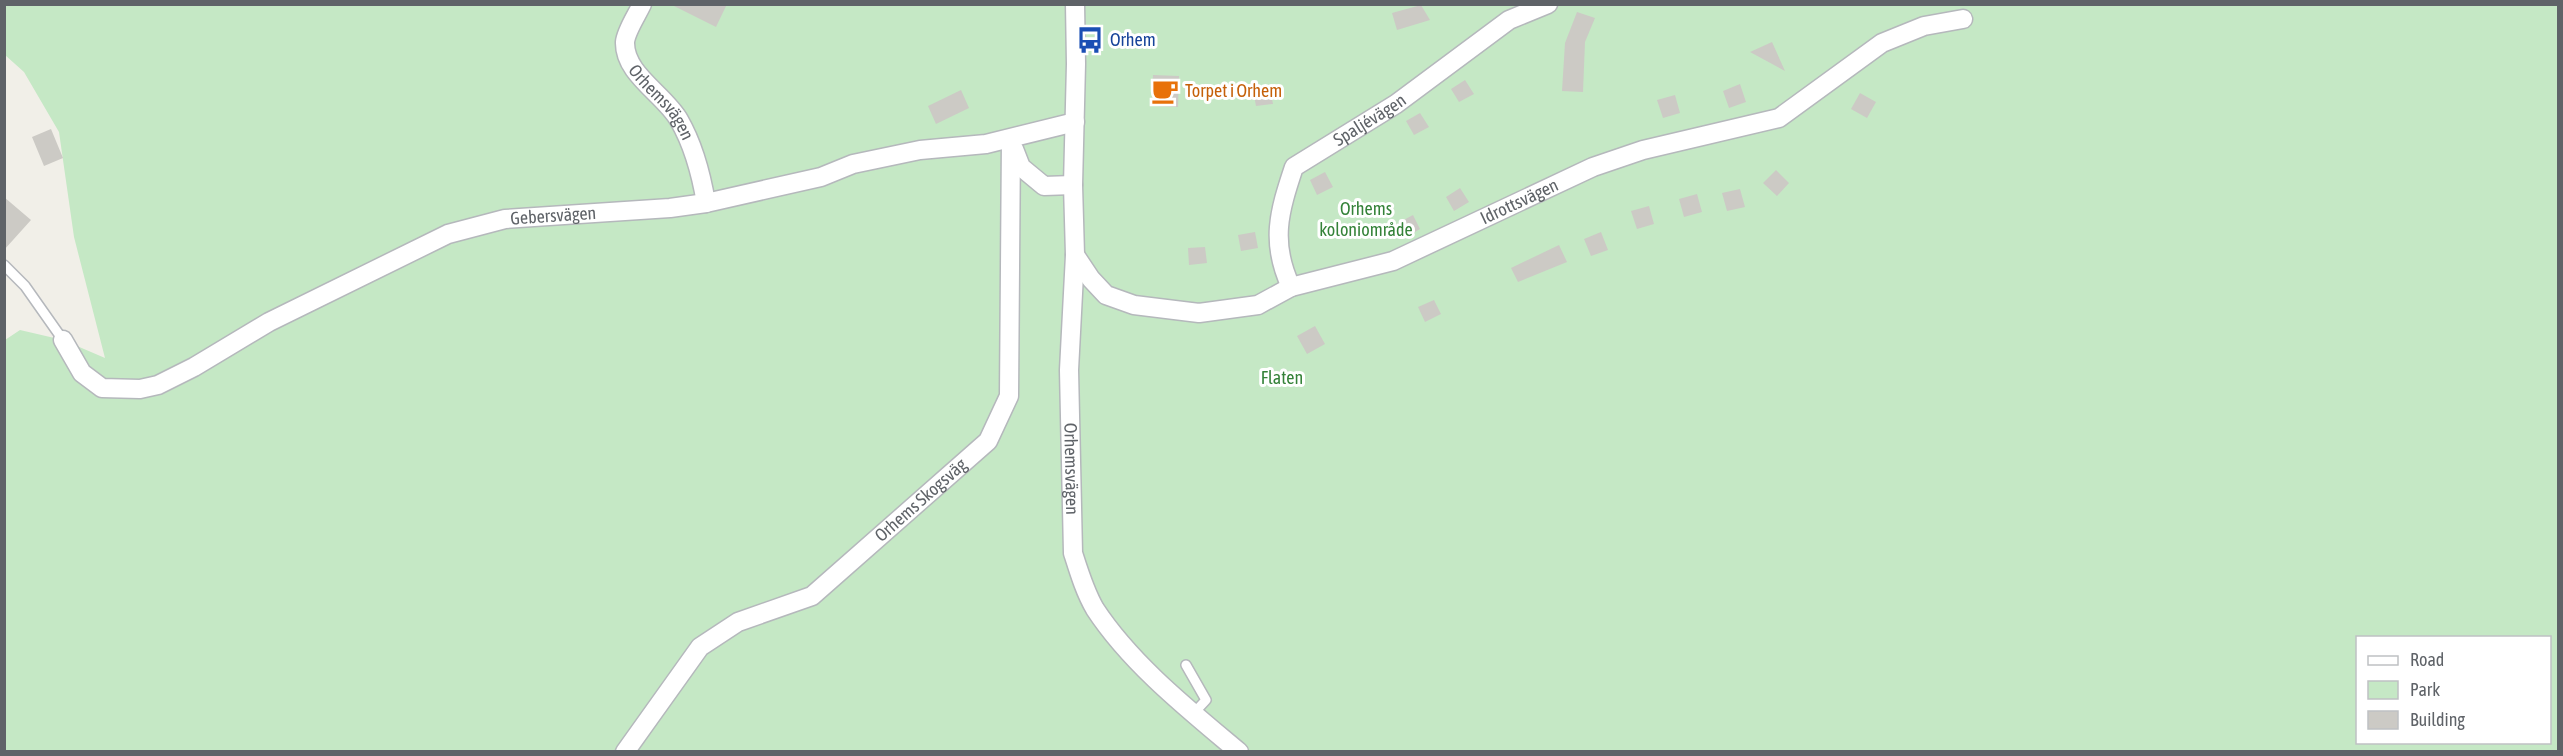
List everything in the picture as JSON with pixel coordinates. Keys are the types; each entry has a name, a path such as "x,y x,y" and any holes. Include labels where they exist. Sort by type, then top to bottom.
{"street":[{"name":"Orhemsvägen","path":"642,4 625,41 628,60 633,69 665,100 679,121 699,164 706,203"},
{"name":"Orhemsvägen","path":"1075,4 1073,185 1075,255 1069,370 1073,553 1094,607 1107,624 1176,700 1239,752"},
{"name":"Spaljévägen","path":"1291,287 1283,269 1279,246 1279,212 1294,167 1396,104 1509,20 1548,4"},
{"name":"Idrottsvägen","path":"1075,255 1091,279 1106,295 1134,305 1199,313 1257,305 1291,287 1393,261 1593,167 1643,150 1779,118 1882,43 1924,26 1963,19"},
{"path":"1073,185 1044,186 1021,167 1011,139 1075,122"},
{"name":"Gebersvägen","path":"63,340 81,373 102,388 140,389 159,385 268,322 448,234 505,219 670,208 706,203 821,177 853,164 920,150 986,144 1011,139"},
{"name":"Orhems Skogsväg","path":"626,752 700,647 738,622 812,596 988,441 1009,396 1011,139"}],"lane":[{"path":"4,265 25,286 63,340"},
{"path":"1186,665 1206,700 1193,714"}],"green space":[{"name":"Flaten","path":"5,4 2558,5 2558,751 5,751 5,340 20,330 63,340 105,358 74,237 59,132 24,72 5,55"}],"building":[{"path":"670,4 727,4 716,27"},
{"path":"1421,5 1430,20 1397,30 1392,13"},
{"path":"1577,12 1595,18 1585,42 1583,92 1562,91 1565,43"},
{"path":"1772,42 1785,71 1750,52"},
{"name":"Torpet i Orhem","path":"1153,75 1179,76 1178,107 1152,106"},
{"path":"1465,80 1474,94 1459,102 1451,89"},
{"path":"1740,84 1746,102 1729,108 1723,91"},
{"path":"1270,88 1273,104 1256,106 1253,90"},
{"path":"961,90 969,108 936,124 928,106"},
{"path":"1860,93 1876,102 1867,118 1851,109"},
{"path":"1675,95 1680,113 1663,118 1657,100"},
{"path":"1420,113 1429,127 1414,135 1406,121"},
{"path":"51,129 63,158 44,166 32,137"},
{"path":"1776,170 1789,183 1777,196 1763,183"},
{"path":"1325,172 1333,187 1317,195 1310,180"},
{"path":"1460,188 1469,202 1454,211 1446,197"},
{"path":"1740,189 1745,207 1727,211 1722,193"},
{"path":"1697,194 1702,212 1684,217 1679,199"},
{"path":"4,197 31,220 4,250"},
{"path":"1649,206 1654,224 1637,229 1631,211"},
{"path":"1413,215 1420,229 1405,238 1398,223"},
{"path":"1255,232 1258,248 1241,251 1238,235"},
{"path":"1601,232 1608,250 1591,256 1584,239"},
{"path":"1559,245 1567,262 1518,282 1511,268"},
{"path":"1205,247 1207,263 1189,265 1188,248"},
{"path":"1434,300 1441,314 1425,322 1418,307"},
{"path":"1315,326 1325,344 1307,354 1297,336"}],"place":[{"name":"Orhem","path":"1090,40"},
{"name":"Torpet i Orhem","path":"1165,91"}],"park label":[{"name":"Orhems koloniområde","path":"1366,219"}]}
